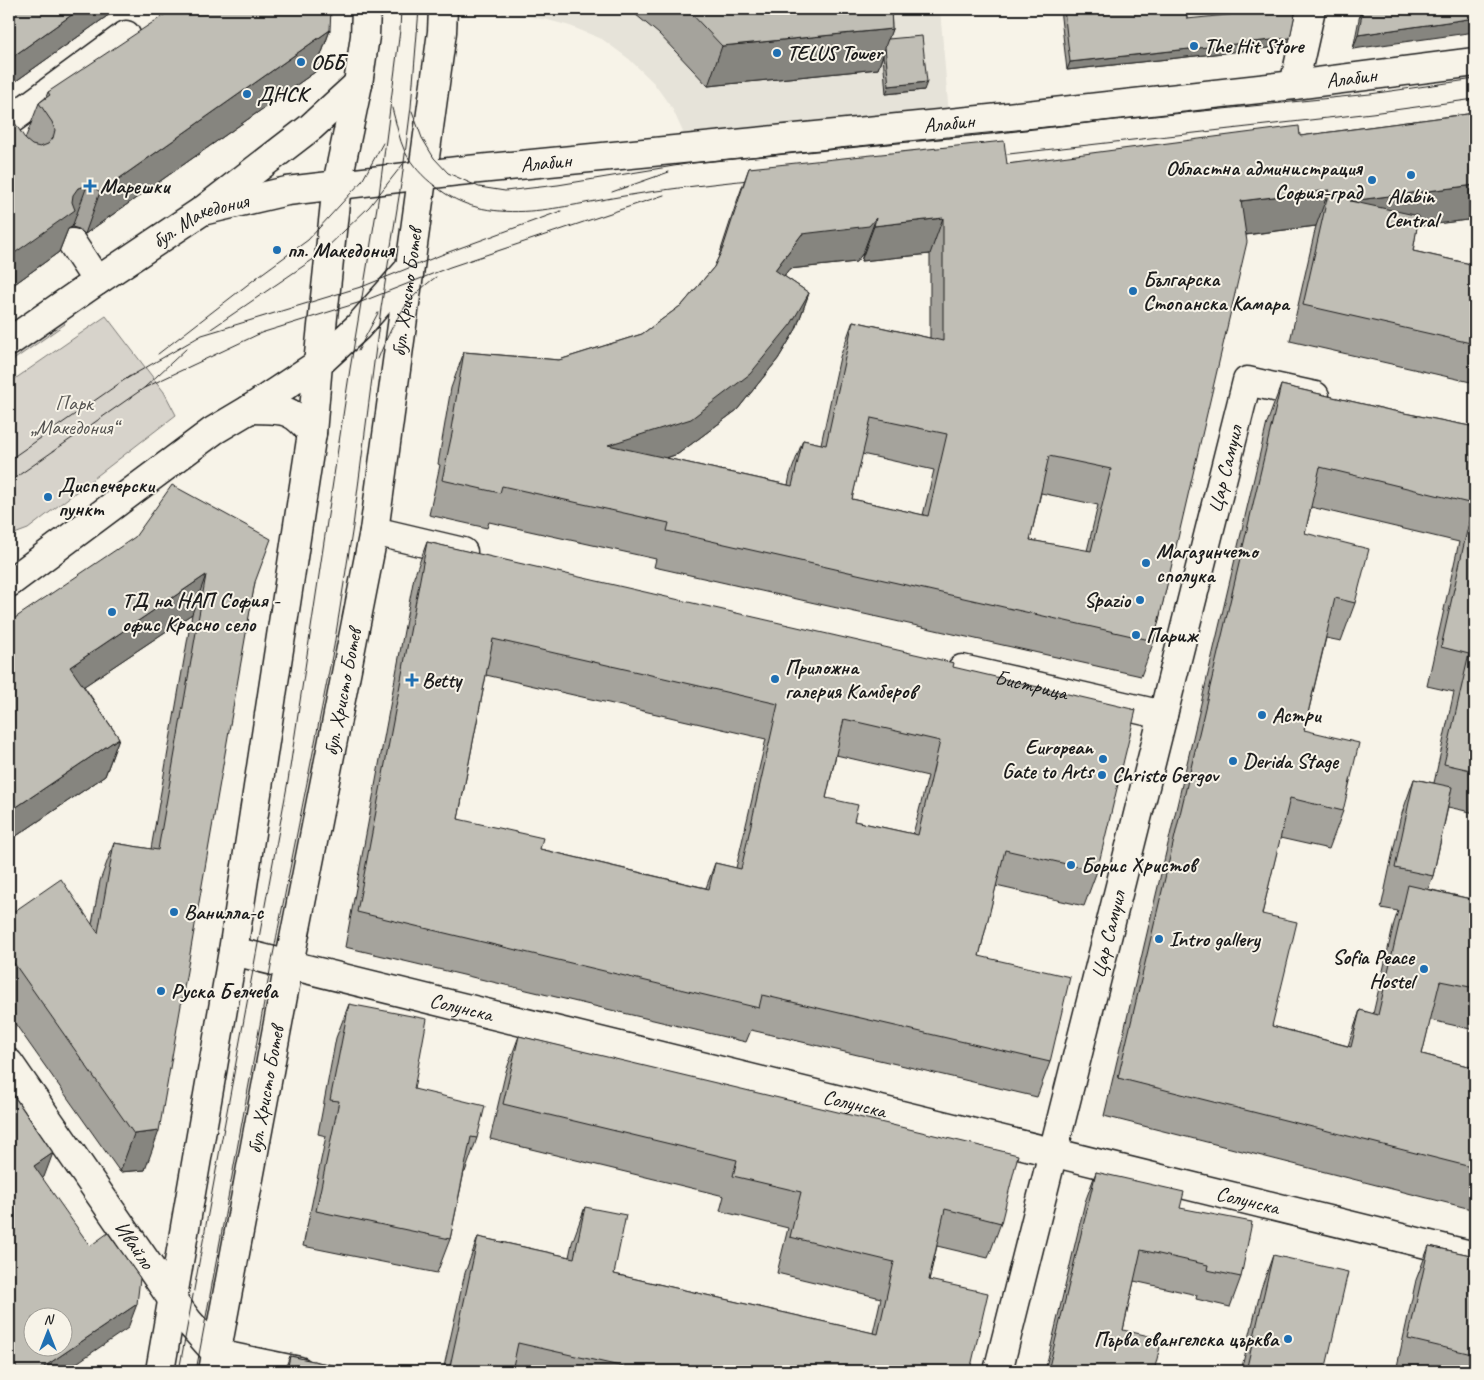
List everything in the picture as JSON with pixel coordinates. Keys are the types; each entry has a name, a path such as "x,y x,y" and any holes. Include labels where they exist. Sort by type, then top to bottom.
{"street":[{"path":"160,1371 233,951 312,432 336,184 358,84 365,36 366,9"},
{"name":"бул. Христо Ботев","path":"215,1362 289,964 374,531 442,32 443,9"},
{"path":"1294,85 1311,9"},
{"path":"9,122 126,36"},
{"name":"Алабин","path":"422,176 990,119 1294,85 1475,62"},
{"path":"202,211 311,127 358,84"},
{"name":"бул. Македония","path":"9,342 202,211 287,191 336,184 422,176"},
{"path":"72,243 97,281"},
{"path":"9,583 213,431 318,364 358,328 409,269"},
{"name":"Цар Самуил","path":"998,1371 1247,381 1342,402"},
{"path":"250,409 291,412 300,418 312,432"},
{"path":"374,531 486,558"},
{"name":"Бистрица","path":"940,664 1163,715"},
{"name":"Солунска","path":"233,951 1475,1256"},
{"name":"Ивайло","path":"9,1063 215,1362"},
{"path":"215,1362 299,1371"}],"shaded area":[{"path":"501,9 940,9 949,115 687,141 673,110 653,82 629,59 602,39 570,26 548,20 525,16 502,16"}],"green space":[{"name":"Парк „Македония“","path":"106,316 164,392 176,415 28,529 9,536 9,383"},
{"path":"61,318 65,324 9,363 9,354"}],"building":[{"path":"9,9 80,9 15,55 9,47"},
{"path":"173,9 331,9 330,30 100,192 95,188 87,186 78,188 73,195 72,202 75,210 9,257 9,123 13,120 26,140 32,145 40,147 48,144 53,138 55,130 39,103 50,95 48,92"},
{"path":"687,9 891,9 892,29 722,46"},
{"path":"1064,9 1186,9 1187,19 1296,9 1290,38 1070,62"},
{"path":"1363,9 1475,9 1475,18 1358,35"},
{"path":"922,36 927,82 889,86 885,47 888,39"},
{"path":"1475,113 1475,185 1350,201 1419,216 1413,251 1475,265 1475,344 1303,305 1329,190 1241,201 1247,242 1154,641 667,531 669,523 502,486 500,493 442,480 453,429 451,429 464,352 559,360 642,334 683,304 714,267 723,248 749,168 1004,141 1007,164 1299,126 1300,136","holes":["876,218 874,226 943,218 943,341 853,321 826,445 803,440 792,486 608,445 691,419 750,374 791,324 809,293 775,270 802,234 869,226","871,418 947,434 928,516 852,499","1049,456 1111,469 1091,551 1030,540"]},
{"path":"1281,385 1389,410 1475,427 1475,771 1444,764 1469,654 1441,647 1473,504 1320,467 1305,533 1369,549 1355,603 1335,598 1304,730 1359,743 1343,811 1290,798 1262,914 1297,922 1272,1026 1351,1047 1360,1010 1378,1015 1408,885 1475,900 1475,988 1440,981 1422,1054 1475,1068 1475,1168 1118,1078"},
{"path":"172,485 271,539 255,582 159,1131 134,1134 9,956 9,915 61,879 98,933 114,843 158,850 206,575 70,667 119,738 12,810 16,816 9,821 9,622 135,537"},
{"path":"427,542 954,663 953,667 1136,710 1097,871 1005,850 979,956 1070,977 1050,1062 762,995 759,1008 357,912","holes":["493,639 778,704 741,869 715,863 709,889 540,849 543,838 458,819","844,719 940,741 918,835 854,821 858,805 826,798"]},
{"path":"1414,779 1452,787 1433,876 1395,868"},
{"path":"349,1004 427,1019 414,1089 485,1106 477,1138 471,1137 450,1239 316,1211 339,1101 330,1100"},
{"path":"519,1036 1018,1155 1001,1223 945,1209 929,1280 988,1293 970,1371 642,1371 518,1343 512,1371 449,1371 478,1237 574,1258 585,1207 626,1215 614,1274 878,1334 894,1262 790,1237 801,1192 733,1176 737,1160 503,1104"},
{"path":"9,1089 53,1153 34,1166 90,1246 108,1233 140,1278 137,1304 72,1348 72,1308 22,1308 22,1358 57,1358 38,1371 9,1371"},
{"path":"1096,1172 1184,1192 1180,1208 1252,1222 1241,1277 1207,1270 1208,1265 1141,1250 1123,1330 1162,1339 1154,1371 1048,1371"},
{"path":"1429,1246 1475,1256 1475,1371 1469,1371 1472,1354 1408,1339"},
{"name":"Първа евангелска църква","path":"1273,1255 1348,1272 1325,1371 1246,1371"},
{"path":"290,1356 360,1371 287,1371"}],"tram line":[{"path":"179,1371 288,781 350,369 379,195 401,9"},
{"path":"196,1371 272,960 334,646 353,526 381,308 402,178 411,107 419,9"},
{"path":"412,111 422,138 434,158 448,173 479,187 505,191 558,185 692,163 1370,94 1475,79"},
{"path":"991,156 1372,113 1475,99"},
{"path":"392,108 403,147 418,170 426,179 455,199 477,207 500,211 547,209 653,192 758,179"},
{"path":"158,354 308,240 362,181 383,143"},
{"path":"211,329 318,256 369,207 403,164"},
{"path":"612,192 669,172"},
{"path":"144,388 261,333 361,302 450,267 664,195"},
{"path":"126,379 202,335 364,286 446,253 561,211"},
{"path":"378,359 394,323 408,303 425,285 436,277"},
{"path":"358,351 378,313"},
{"path":"9,482 144,388 186,349"},
{"path":"9,460 130,376"}],"place":[{"name":"The Hit Store","path":"1194,46"},
{"name":"TELUS Tower","path":"777,53"},
{"name":"ОББ","path":"301,62"},
{"name":"ДНСК","path":"247,94"},
{"name":"Alabin Central","path":"1411,175"},
{"name":"Областна администрация София-град","path":"1372,180"},
{"name":"Марешки","path":"90,186"},
{"name":"пл. Македония","path":"277,250"},
{"name":"Българска Стопанска Камара","path":"1133,291"},
{"name":"Диспечерски пункт","path":"48,497"},
{"name":"Магазинчето сполука","path":"1146,563"},
{"name":"Spazio","path":"1140,600"},
{"name":"ТД на НАП София - офис Красно село","path":"112,612"},
{"name":"Париж","path":"1136,635"},
{"name":"Приложна галерия Камберов","path":"775,679"},
{"name":"Betty","path":"412,680"},
{"name":"Астри","path":"1262,715"},
{"name":"European Gate to Arts","path":"1103,759"},
{"name":"Derida Stage","path":"1233,761"},
{"name":"Christo Gergov","path":"1102,775"},
{"name":"Борис Христов","path":"1071,865"},
{"name":"Ванилла-с","path":"174,912"},
{"name":"Intro gallery","path":"1159,939"},
{"name":"Sofia Peace Hostel","path":"1424,969"},
{"name":"Руска Белчева","path":"161,991"},
{"name":"Първа евангелска църква","path":"1288,1339"}]}
